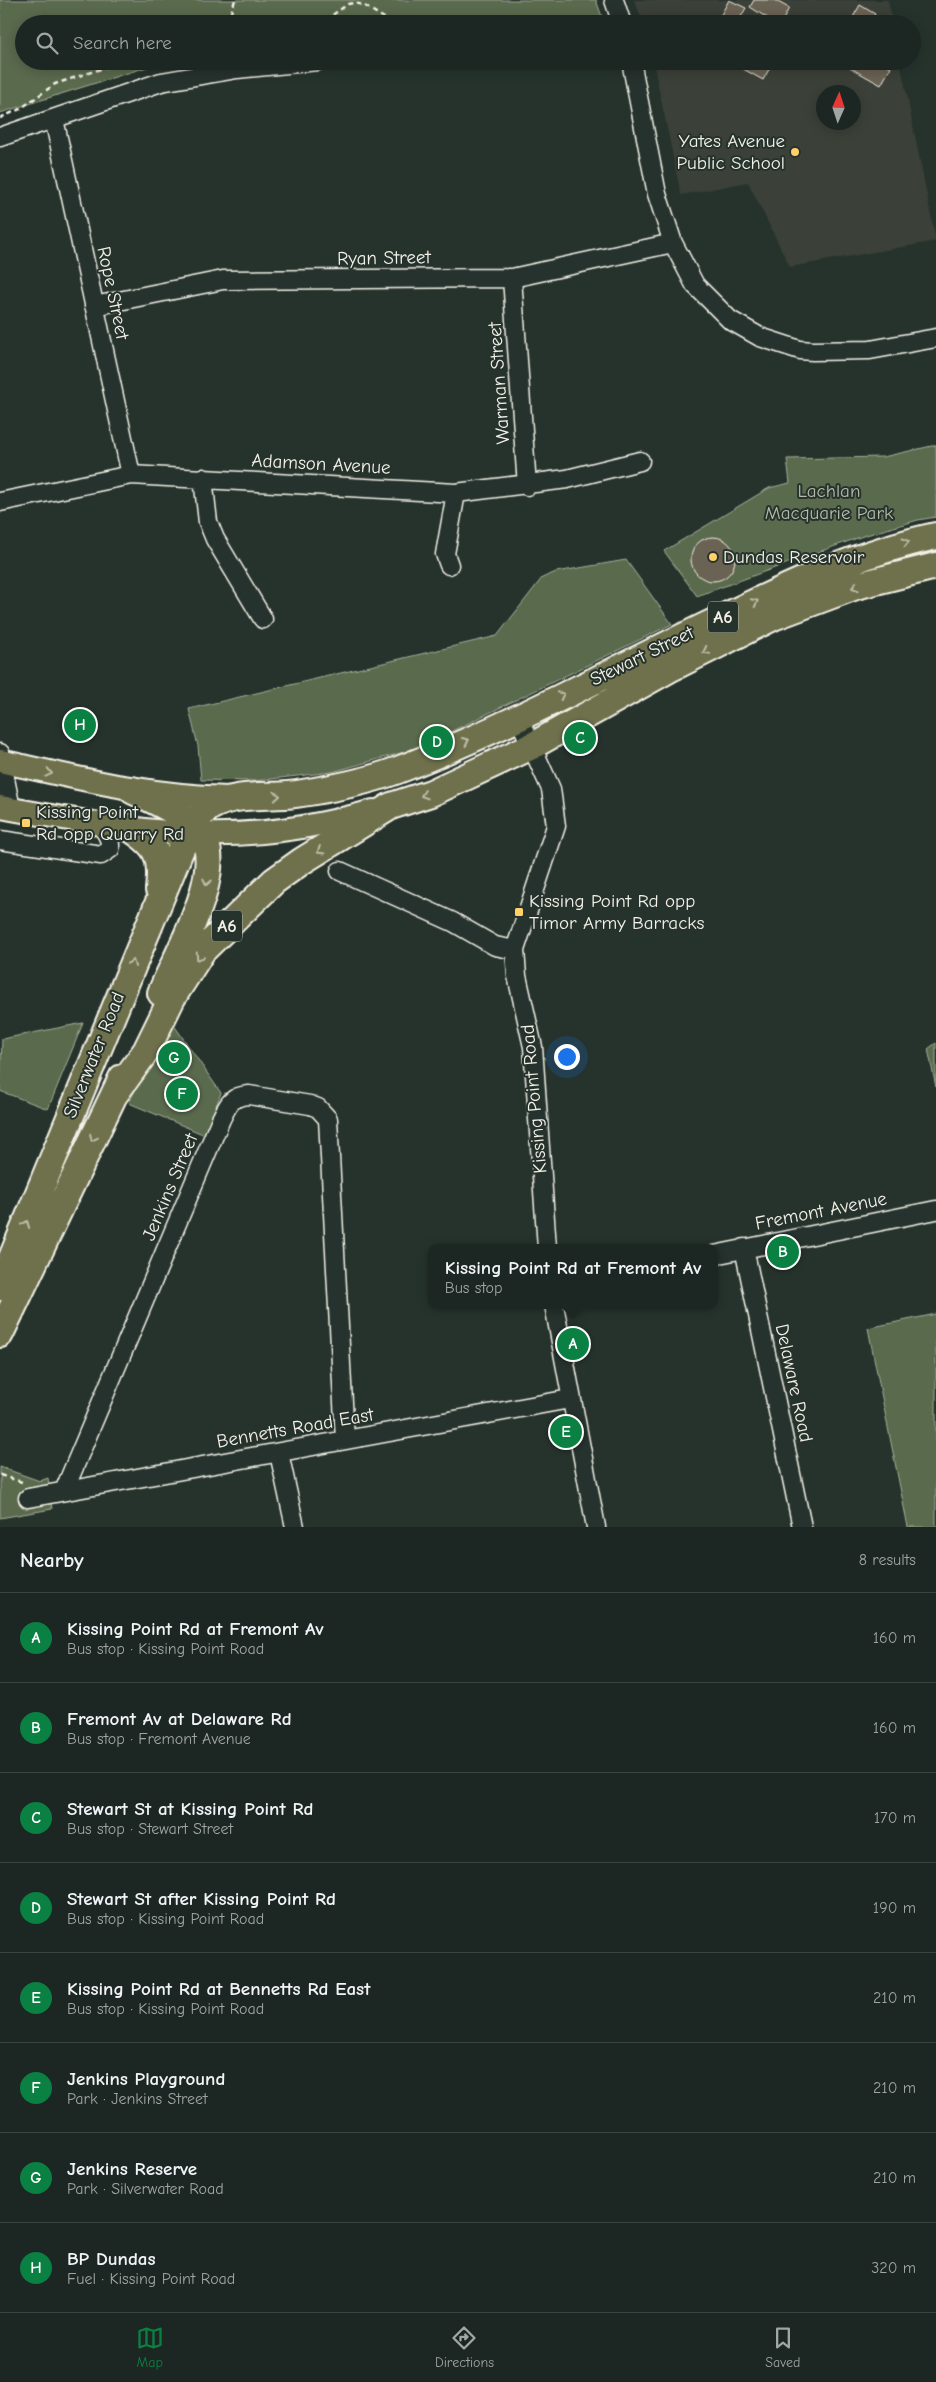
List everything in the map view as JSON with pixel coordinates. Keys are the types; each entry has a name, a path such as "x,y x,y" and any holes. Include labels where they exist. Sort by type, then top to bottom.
{"highway":[{"name":"Stewart Street","path":"518,716 775,592 834,566 884,548 936,536"},
{"name":"Stewart Street","path":"532,746 673,668 773,617 856,586 936,566"},
{"name":"A6","path":"228,798 295,795 330,788 396,770 463,743 518,716"},
{"name":"A6","path":"391,806 430,793 532,746"},
{"path":"132,790 178,813 194,831"},
{"name":"Silverwater Road","path":"0,1287 157,906 194,831 209,808 228,798"},
{"name":"Silverwater Road","path":"114,1094 146,1051 172,998 202,951 274,881 391,806"},
{"path":"128,826 151,842 160,860 161,874 157,906"},
{"name":"Silverwater Road","path":"0,1334 114,1094 204,895 210,869 194,831"}],"main road":[{"path":"1,758 132,790 186,797 228,798"},
{"path":"5,808 128,826 255,833 312,827 391,806"}],"street":[{"path":"614,0 619,15"},
{"path":"0,137 105,99 161,82 231,70"},
{"path":"633,70 657,194 673,243 694,285 730,320 760,337 800,350 843,352 870,350 933,337"},
{"name":"Rope Street","path":"54,119 131,475"},
{"name":"Ryan Street","path":"94,306 223,280 512,278 673,243"},
{"name":"Warman Street","path":"512,278 527,486"},
{"name":"Adamson Avenue","path":"0,502 131,475 456,493 527,486 567,479 640,461"},
{"path":"203,478 208,522 215,539 263,619"},
{"path":"449,565 445,554 456,493"},
{"name":"Kissing Point Road","path":"518,716 551,789 556,826 516,950 517,976 533,1047 547,1244"},
{"path":"1,758 5,808"},
{"path":"0,840 101,855 110,849 110,840 106,830 94,821"},
{"path":"340,871 453,922 495,946 516,950"},
{"name":"Jenkins Street","path":"64,1491 221,1119 233,1098 240,1095 310,1105 318,1108 328,1119 345,1440"},
{"name":"Fremont Avenue","path":"718,1254 936,1210"},
{"name":"Delaware Road","path":"744,1248 802,1527"},
{"path":"555,1309 570,1399 596,1527"},
{"name":"Bennetts Road East","path":"29,1492 64,1491 570,1399"},
{"path":"278,1453 295,1527"}],"path":[{"path":"230,15 235,0"},
{"path":"332,15 354,2 379,15"},
{"path":"0,118 20,109 55,84 98,70"},
{"path":"0,1475 29,1492"}],"shaded area":[{"path":"634,0 888,0 891,15 640,15"},
{"name":"Yates Avenue Public School","path":"655,70 902,70 936,241 790,267 748,182 681,195"}],"green space":[{"path":"0,0 596,0 601,15 15,15 15,70 137,70 0,113"},
{"name":"Lachlan Macquarie Park","path":"936,445 936,517 918,520 863,536 697,596 664,551 769,488 790,483 787,459 883,457"},
{"path":"626,560 672,624 415,749 332,772 254,781 201,780 198,746 189,709 497,636 542,578 556,572"},
{"path":"169,1018 221,1093 205,1135 129,1103"},
{"path":"83,1023 48,1109 0,1091 2,1039"},
{"path":"936,1043 936,1087 928,1049"},
{"path":"936,1314 936,1527 908,1527 868,1328"},
{"path":"0,1467 40,1481 48,1478 52,1509 0,1518"}],"building":[{"path":"729,0 746,8 742,15 721,15"},
{"path":"754,0 774,0 789,8 786,15 763,15 750,7"},
{"path":"860,5 875,14 874,15 854,15"},
{"path":"745,70 769,70 763,80"},
{"path":"854,70 889,70 881,85"},
{"name":"Dundas Reservoir","path":"717,537 729,543 734,550 734,568 729,575 722,580 709,581 701,578 694,571 691,555 694,547 701,540"}],"place":[{"name":"Yates Avenue Public School","path":"795,152"},
{"name":"Dundas Reservoir","path":"713,557"},
{"name":"BP Dundas","path":"80,725"},
{"name":"Stewart St at Kissing Point Rd","path":"580,738"},
{"name":"Stewart St after Kissing Point Rd","path":"437,742"},
{"name":"Kissing Point Rd opp Quarry Rd","path":"26,823"},
{"name":"Kissing Point Rd opp Timor Army Barracks","path":"519,912"},
{"name":"Jenkins Reserve","path":"174,1058"},
{"name":"Jenkins Playground","path":"182,1094"},
{"name":"Fremont Av at Delaware Rd","path":"783,1252"},
{"name":"Kissing Point Rd at Fremont Av","path":"573,1344"},
{"name":"Kissing Point Rd at Bennetts Rd East","path":"566,1432"}]}
